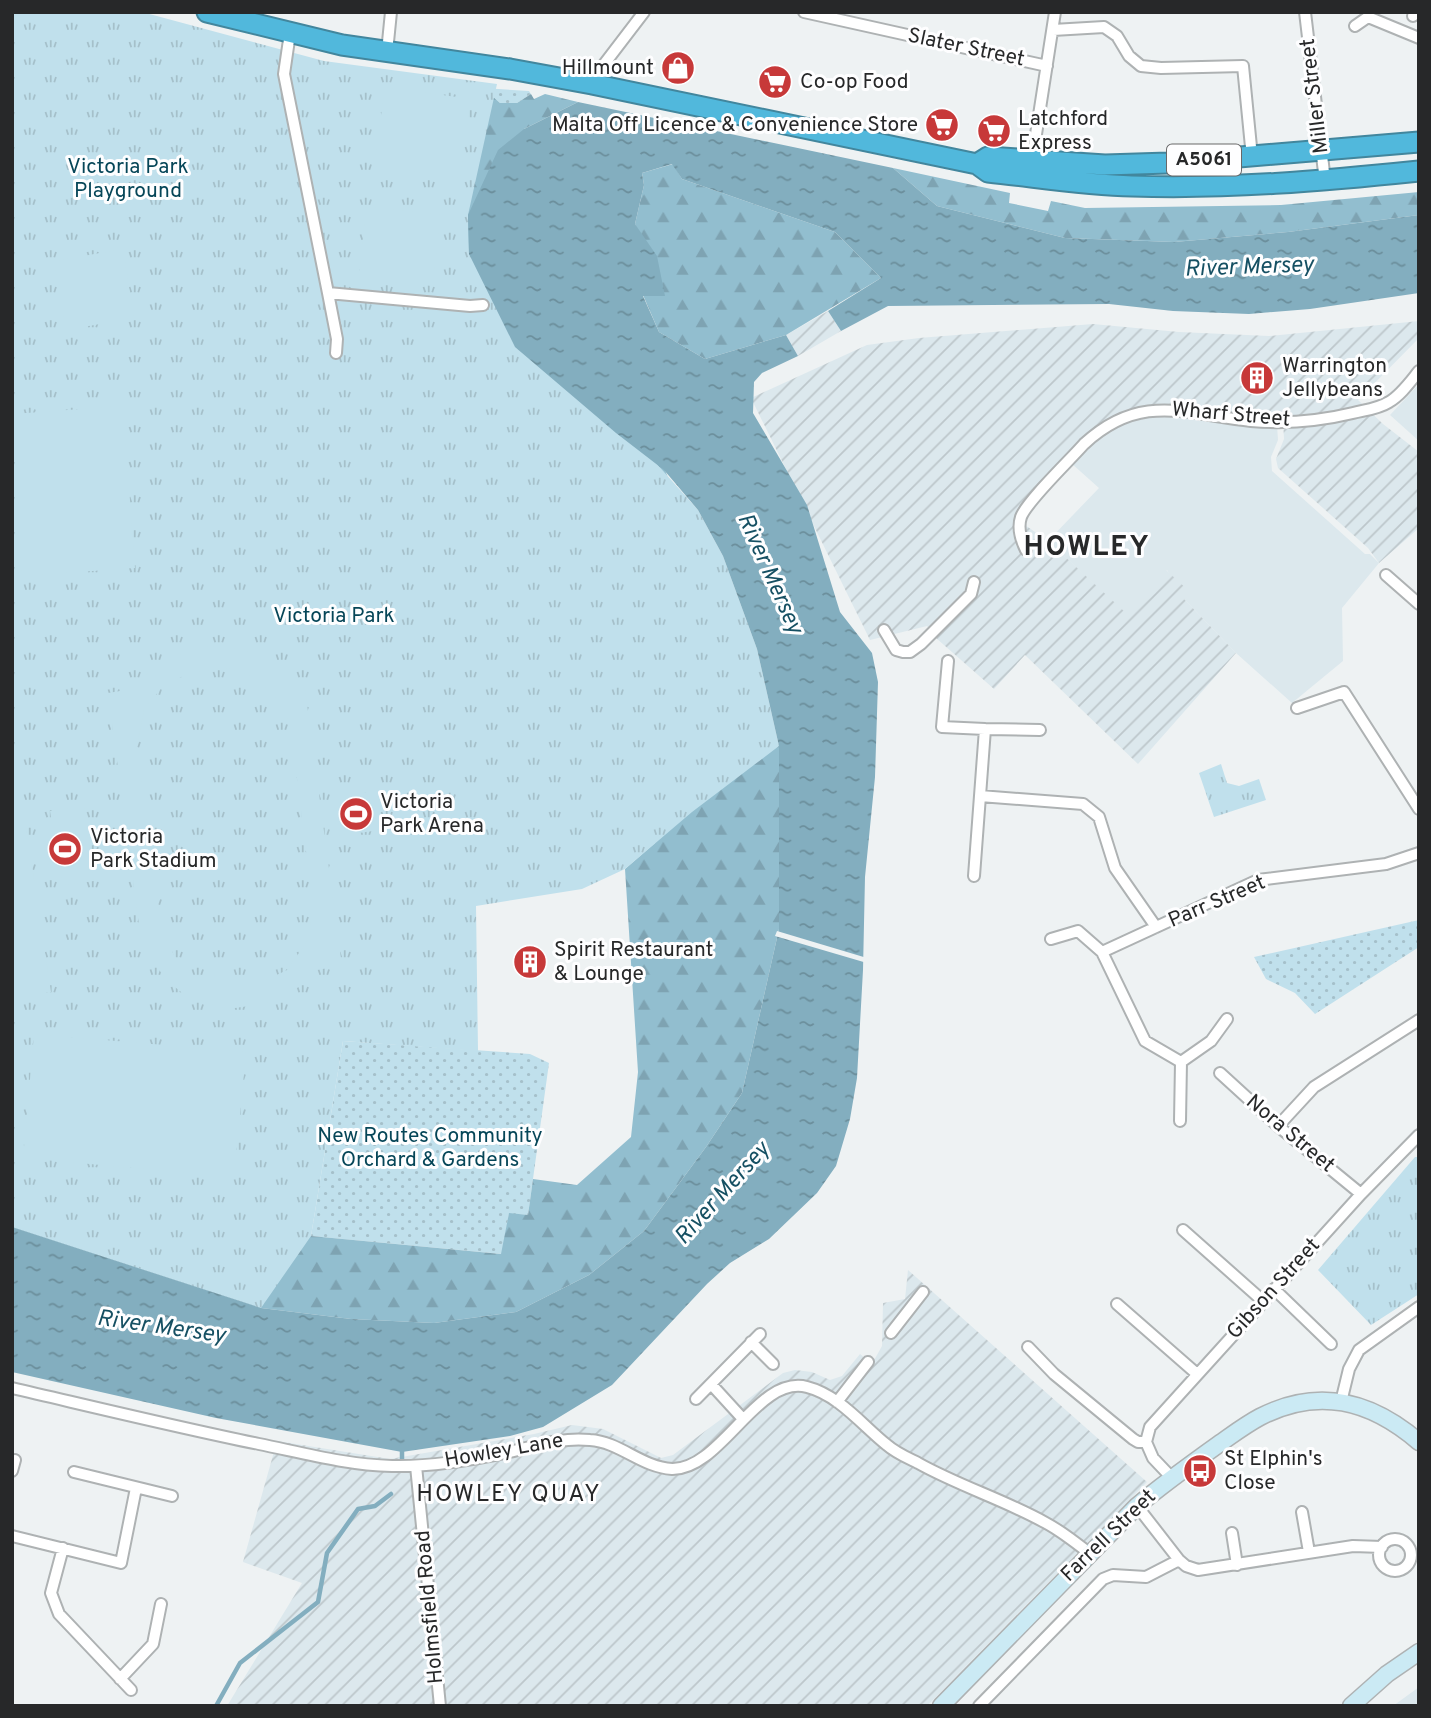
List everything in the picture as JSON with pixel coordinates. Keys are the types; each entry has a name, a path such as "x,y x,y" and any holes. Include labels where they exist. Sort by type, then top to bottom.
{"highway":[{"name":"A5061","path":"207,12 342,45 510,69 592,84 977,164 988,172 1129,186 1265,185 1419,171"},
{"name":"A5061","path":"977,164 988,158 1105,165 1252,157 1419,142"}],"street":[{"path":"387,52 391,12"},
{"path":"592,84 611,54 644,12"},
{"name":"Slater Street","path":"804,12 1047,66"},
{"path":"1032,160 1055,12"},
{"name":"Miller Street","path":"1305,12 1325,181"},
{"path":"1355,26 1368,17 1419,38"},
{"path":"1052,30 1104,27 1117,36 1129,56 1141,66 1243,66 1252,157"},
{"path":"290,33 284,74 337,339 336,353"},
{"path":"328,293 483,305"},
{"name":"Wharf Street","path":"1026,550 1019,534 1019,526 1026,510 1084,444 1121,419 1166,409 1280,423 1338,417 1391,401 1419,371"},
{"path":"1386,575 1419,604"},
{"path":"884,630 896,650 910,652 971,594 974,582"},
{"path":"948,661 943,727 1040,730"},
{"path":"1297,708 1344,692 1419,808"},
{"path":"974,876 985,729"},
{"path":"980,796 1083,804 1099,817 1115,868 1156,927"},
{"name":"Parr Street","path":"1102,952 1258,880 1386,863 1419,853"},
{"path":"1051,939 1078,931 1102,952 1145,1041 1181,1062"},
{"path":"1181,1062 1211,1041 1227,1019"},
{"path":"1278,1126 1314,1087 1419,1020"},
{"path":"1180,1121 1181,1062"},
{"name":"Nora Street","path":"1220,1073 1278,1126 1361,1194"},
{"path":"1414,1138 1419,1151"},
{"name":"Gibson Street","path":"1146,1442 1150,1427 1414,1138"},
{"path":"1183,1230 1263,1301"},
{"path":"1274,1289 1331,1344"},
{"path":"891,1333 923,1292"},
{"path":"1117,1304 1197,1374"},
{"path":"1341,1402 1349,1369 1359,1350 1419,1307"},
{"path":"696,1399 760,1334"},
{"path":"751,1342 773,1364"},
{"path":"1028,1347 1054,1374 1123,1431 1138,1442 1146,1442 1153,1458 1171,1477"},
{"path":"837,1402 868,1362"},
{"path":"711,1384 743,1419"},
{"name":"Howley Lane","path":"12,1388 367,1465 416,1466 508,1452 569,1439 612,1444 639,1461 675,1469 694,1464 708,1455 743,1419 780,1390 806,1386 837,1402 890,1448 943,1477 1045,1522 1089,1553"},
{"name":"Farrell Street","path":"941,1706 1137,1506 1171,1477 1257,1419 1306,1401 1341,1402 1380,1415 1419,1442"},
{"name":"Holmsfield Road","path":"416,1466 440,1706"},
{"path":"74,1472 172,1496"},
{"path":"12,1535 121,1563 136,1488"},
{"path":"1137,1506 1179,1560 1198,1570 1353,1546 1382,1547"},
{"path":"1301,1512 1309,1552"},
{"path":"1232,1533 1237,1564"},
{"path":"63,1548 51,1593 59,1614 131,1690"},
{"path":"979,1706 1103,1579 1113,1575 1146,1577 1179,1560"},
{"path":"120,1679 153,1644 161,1604"},
{"path":"1351,1706 1387,1674 1419,1652"}],"shaded area":[{"path":"828,311 841,331 798,356 786,335"},
{"path":"1419,321 1419,338 1358,400 1419,452 1419,528 1379,563 1368,548 1278,468 1276,459 1284,439 1283,420 1180,406 1136,411 1066,459 1015,518 1048,541 1126,613 1166,570 1189,591 1184,599 1236,653 1138,764 1025,655 994,689 936,638 927,626 870,640 751,398 867,345 919,338 1093,324 1179,332 1269,336"},
{"path":"1419,384 1419,441 1390,415"},
{"path":"1165,412 1277,425 1278,440 1271,457 1272,471 1365,554 1370,554 1379,563 1342,608 1343,661 1292,703 1236,653 1183,598 1167,570 1126,614 1048,541 1099,488 1071,463 1094,439 1122,421"},
{"path":"908,1270 1147,1482 927,1706 227,1706 302,1583 243,1562 277,1441 390,1459 572,1425 603,1429 661,1458 673,1455 783,1373 795,1370 812,1372 830,1380 842,1376 860,1354 872,1364 882,1346 883,1303 905,1299"},
{"path":"1419,1687 1419,1706 1393,1706"}],"green space":[{"name":"Victoria Park","path":"12,12 142,12 324,61 497,84 468,215 469,254 698,510 723,556 757,649 779,746 692,812 625,869 582,889 476,906 478,1051 343,1041 311,1236 261,1308 12,1227"},
{"path":"385,87 471,99 460,178 374,166"},
{"path":"483,88 529,91 531,94 517,103 500,103"},
{"path":"483,88 500,103 517,103 531,94 534,99 545,94 578,102 524,129 779,746 779,929 742,1093 644,1231 589,1275 516,1312 434,1323 351,1319 261,1308 12,1227 12,1170 243,1206 311,1236 501,1254 509,1213 528,1215 533,1179 577,1185 631,1137 638,1072 625,869 655,843 447,258"},
{"path":"673,164 682,179 835,232 881,278 786,335 705,359 659,332 643,295 664,296 635,224 644,185 642,173"},
{"path":"893,168 1010,193 1009,203 1048,211 1051,201 1085,208 1281,205 1419,192 1419,215 1288,232 1174,242 1065,238 937,206"},
{"path":"366,207 440,214 433,286 359,279"},
{"path":"123,249 134,318 66,330 54,261"},
{"path":"123,406 135,568 22,576 12,414"},
{"path":"210,646 245,650 270,661 295,689 305,689 342,966 316,970 299,987 264,1004 228,1009 186,996 165,979 153,960 144,962 108,693 132,689 150,671 167,660","holes":["227,668 252,676 273,693 290,723 313,907 308,940 287,970 256,985 228,987 196,977 178,962 162,933 137,745 144,710 162,687 191,672"]},
{"path":"12,733 51,992 12,996"},
{"path":"1221,764 1227,783 1239,786 1259,779 1266,800 1214,817 1199,773"},
{"name":"Victoria Park Arena","path":"375,791 380,830 337,836 331,797"},
{"name":"Victoria Park Stadium","path":"84,807 94,881 64,885 62,877 45,879 37,820 51,818 50,811"},
{"path":"1419,920 1419,947 1315,1014 1295,993 1266,979 1254,957"},
{"path":"12,1032 22,1033 12,1135"},
{"path":"34,1034 246,1052 234,1177 23,1158"},
{"name":"New Routes Community Orchard & Gardens","path":"343,1041 530,1054 549,1063 528,1215 509,1214 502,1254 311,1236"},
{"path":"1415,1157 1419,1157 1419,1294 1371,1325 1318,1270"}],"water":[{"name":"River Mersey","path":"578,102 893,168 937,206 1065,238 1174,242 1288,232 1419,215 1419,293 1310,309 1249,314 1173,311 1109,304 888,306 841,331 828,311 881,278 835,232 682,179 672,164 642,173 644,185 635,224 657,256 665,296 643,296 659,332 705,359 786,335 798,356 762,373 754,382 753,413 807,505 840,612 872,653 878,682 875,777 865,877 857,1078 850,1119 836,1166 817,1193 769,1239 730,1263 707,1284 612,1385 543,1427 510,1436 402,1452 216,1418 12,1372 12,1227 261,1308 351,1319 434,1323 516,1312 589,1275 644,1231 742,1093 779,929 779,746 757,649 723,556 698,510 664,470 515,347 469,254 468,215 498,150 524,129"}],"pier":[{"path":"777,931 867,958 867,963 775,936"}],"waterway":[{"path":"402,1446 402,1459"},
{"path":"216,1706 240,1663 318,1602 327,1553 358,1509 375,1506 391,1494"}],"place":[{"name":"Hillmount","path":"678,68"},
{"name":"Co-op Food","path":"775,82"},
{"name":"Malta Off Licence & Convenience Store","path":"942,125"},
{"name":"Latchford Express","path":"994,131"},
{"name":"Warrington Jellybeans","path":"1257,378"},
{"name":"Victoria Park Arena","path":"356,814"},
{"name":"Victoria Park Stadium","path":"65,849"},
{"name":"Spirit Restaurant & Lounge","path":"530,962"},
{"name":"St Elphin's Close","path":"1200,1471"}],"district":[{"name":"HOWLEY","path":"1087,548"},
{"name":"HOWLEY QUAY","path":"509,1495"}],"park label":[{"name":"Victoria Park Playground","path":"128,179"}]}
